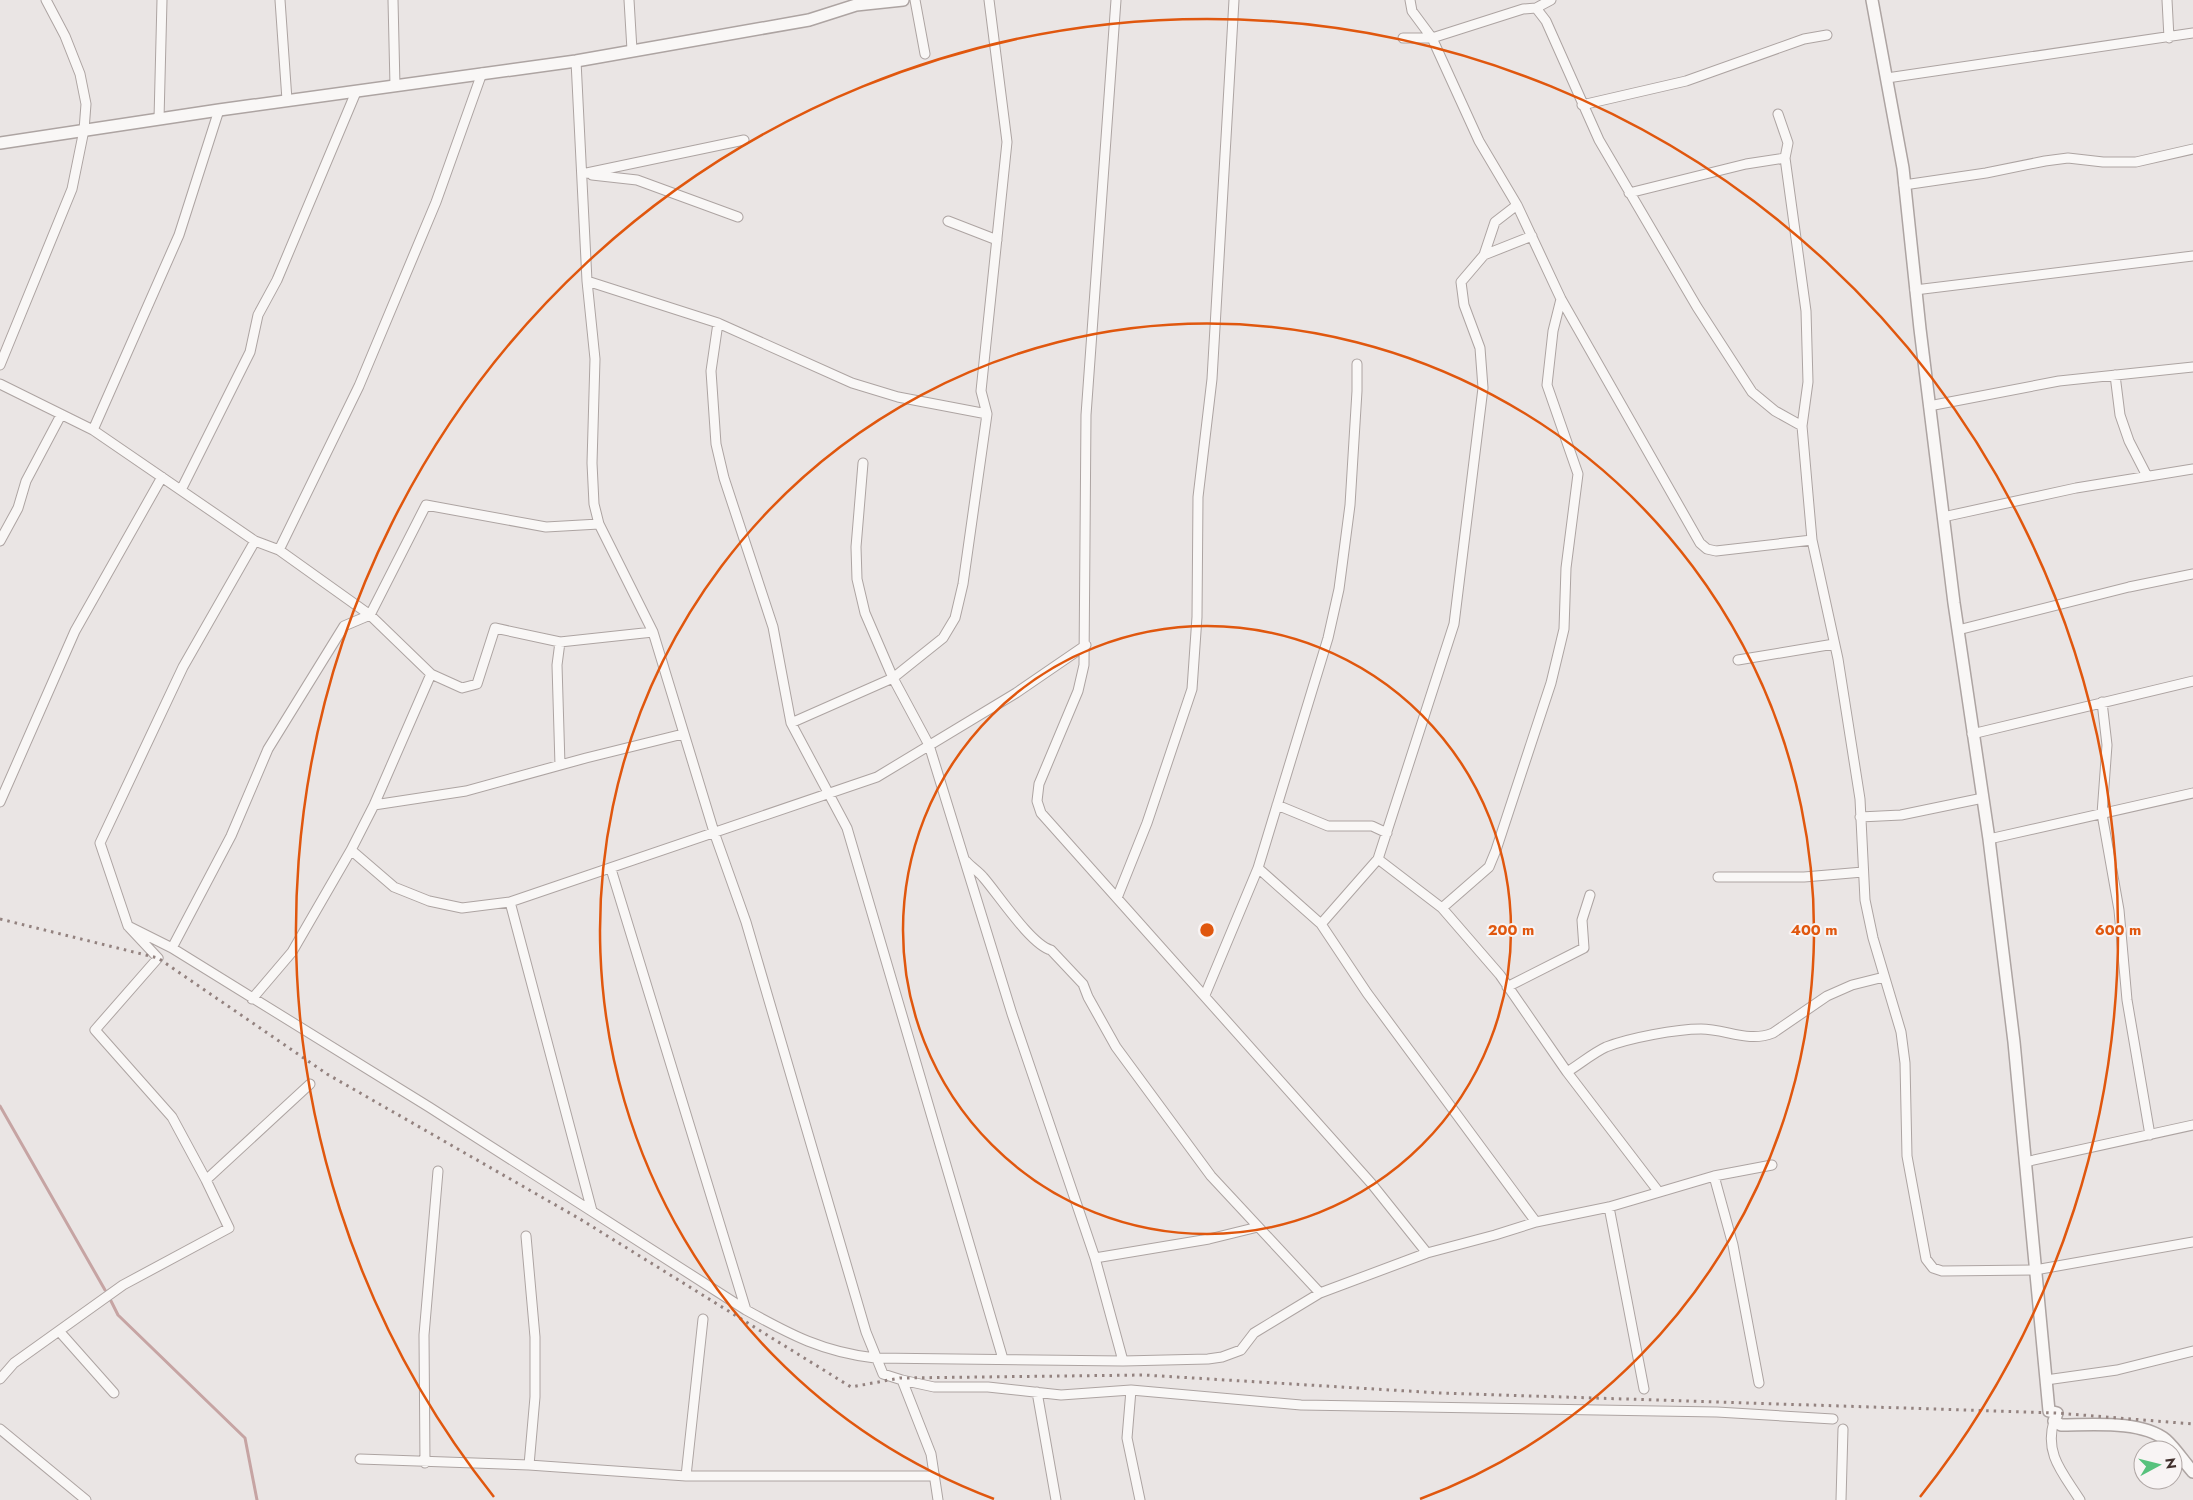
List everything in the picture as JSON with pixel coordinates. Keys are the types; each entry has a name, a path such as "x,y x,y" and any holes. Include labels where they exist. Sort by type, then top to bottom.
{"street":[{"path":"0,365 72,189 84,130 86,104 80,74 65,36 46,0"},
{"path":"159,119 162,0"},
{"path":"280,0 287,100"},
{"path":"393,0 395,86"},
{"path":"629,0 632,50"},
{"path":"0,143 287,100 576,61 809,20 855,2 903,0"},
{"path":"915,0 925,54"},
{"path":"791,724 893,678 943,638 956,618 963,584 986,414 981,391 1007,142 989,0"},
{"path":"1116,0 1086,415 1086,645 1078,691 1039,784 1037,800 1041,813 1371,1182 1427,1253"},
{"path":"1116,898 1146,823 1192,689 1197,617 1198,496 1212,379 1234,0"},
{"path":"1410,0 1412,11 1432,38 1479,141 1517,204 1561,299 1696,534 1707,549 1716,551 1812,540"},
{"path":"1403,38 1432,38 1523,9 1536,8 1551,0"},
{"path":"1872,0 1904,185 1943,517 1972,734 1990,840 2014,1042 2049,1411 2056,1413 2049,1435 2050,1448 2080,1500"},
{"path":"2167,0 2169,38"},
{"path":"1536,8 1546,21 1582,105 1628,193 1697,307 1752,392 1775,411 1802,426"},
{"path":"1887,78 2193,33"},
{"path":"1582,105 1686,81 1804,39 1827,35"},
{"path":"576,61 587,281 595,359 592,464 594,504 599,524 653,632 714,832 746,922 850,1282 875,1358 883,1374 934,1387 988,1387 1061,1395 1131,1390 1301,1405 1717,1412 1833,1419"},
{"path":"279,550 359,386 436,202 482,73"},
{"path":"181,490 250,352 258,315 277,280 356,92"},
{"path":"93,430 179,235 219,110"},
{"path":"1778,114 1788,143 1785,158 1806,311 1808,382 1802,426 1812,540 1834,644 1860,799 1865,900 1884,977 1901,1032 1905,1063 1907,1156 1926,1259 1933,1268 1942,1271 2035,1270 2193,1242"},
{"path":"582,174 744,140"},
{"path":"1904,185 2068,158 2103,162 2136,162 2193,150"},
{"path":"1628,193 1746,164 1785,158"},
{"path":"582,174 637,180 738,217"},
{"path":"1321,924 1378,859 1454,624 1483,388 1480,348 1464,305 1461,282 1484,255 1495,222 1517,204"},
{"path":"948,222 997,240"},
{"path":"1484,255 1532,236"},
{"path":"1915,290 2193,256"},
{"path":"587,281 718,323 852,383 898,397 986,414"},
{"path":"1442,908 1488,867 1496,850 1551,683 1564,629 1566,568 1578,474 1547,385 1553,331 1561,299"},
{"path":"718,323 711,371 716,444 724,478 773,628 791,724 847,828 1002,1359"},
{"path":"1205,995 1258,868 1326,646 1339,589 1350,505 1357,364"},
{"path":"1929,406 2059,381 2193,367"},
{"path":"2115,375 2120,415 2129,441 2148,476"},
{"path":"0,384 93,430 255,541 279,550 370,616 431,674 462,688 477,684 495,628 560,642 653,632"},
{"path":"0,540 18,508 26,481 61,415"},
{"path":"863,463 856,546 858,579 865,613 893,678 929,745 1012,1014 1095,1258 1123,1361"},
{"path":"1943,517 2076,488 2193,469"},
{"path":"0,802 75,631 162,477"},
{"path":"172,948 231,836 268,749 344,626 370,616 426,505 546,527 599,524"},
{"path":"0,1380 14,1363 124,1285 229,1228 206,1180 172,1118 95,1030 158,958 128,926 100,843 183,667 255,541"},
{"path":"1958,630 2129,586 2193,574"},
{"path":"560,642 557,665 560,765"},
{"path":"1738,660 1834,644"},
{"path":"352,850 394,887 429,901 462,908 510,902 877,777 1016,693 1086,645"},
{"path":"252,998 292,952 352,850 431,674"},
{"path":"1972,734 2193,681"},
{"path":"2102,702 2107,745 2102,814 2119,910 2127,1000 2150,1134"},
{"path":"374,804 466,791 683,734"},
{"path":"1990,840 2193,793"},
{"path":"1860,817 1902,815 1983,798"},
{"path":"1277,805 1328,826 1372,826 1387,833"},
{"path":"1378,859 1442,908 1507,987 1567,1072 1658,1191"},
{"path":"966,861 983,877 1034,938 1044,948 1051,950 1083,984 1088,997 1116,1047 1211,1176 1320,1293"},
{"path":"1258,868 1321,924 1367,993 1536,1222"},
{"path":"611,869 746,1310"},
{"path":"1718,877 1804,877 1863,872"},
{"path":"1507,987 1584,948 1582,920 1590,895"},
{"path":"510,902 592,1210"},
{"path":"128,926 172,948 592,1210 746,1310 798,1339 845,1354 875,1358 1123,1361 1222,1357 1241,1350 1254,1332 1320,1293 1427,1253 1536,1222 1609,1207 1714,1176 1772,1164"},
{"path":"1567,1072 1606,1047 1645,1036 1701,1029 1749,1037 1763,1037 1773,1033 1826,996 1852,985 1884,977"},
{"path":"206,1180 310,1084"},
{"path":"2025,1162 2193,1125"},
{"path":"425,1463 424,1335 438,1171"},
{"path":"1714,1176 1733,1245 1759,1383"},
{"path":"1609,1207 1644,1389"},
{"path":"1095,1258 1209,1239 1258,1227"},
{"path":"526,1236 536,1337 535,1397 529,1466"},
{"path":"686,1476 703,1319"},
{"path":"59,1332 114,1393"},
{"path":"2046,1380 2116,1370 2193,1351"},
{"path":"902,1380 924,1432 935,1476 938,1500"},
{"path":"1131,1390 1127,1438 1140,1500"},
{"path":"1037,1392 1056,1500"},
{"path":"2054,1421 2061,1425 2118,1425 2146,1430 2165,1439 2193,1472"},
{"path":"0,1429 86,1500"},
{"path":"1841,1500 1844,1429"},
{"path":"360,1459 529,1466 686,1476 935,1476"}],"waterway":[{"path":"0,1106 105,1290"},
{"path":"111,1301 118,1315 245,1438 257,1500"}],"railway":[{"path":"0,919 158,958 327,1074 580,1219 851,1387 900,1378 1144,1375 1440,1393 2057,1413 2193,1424"}]}
